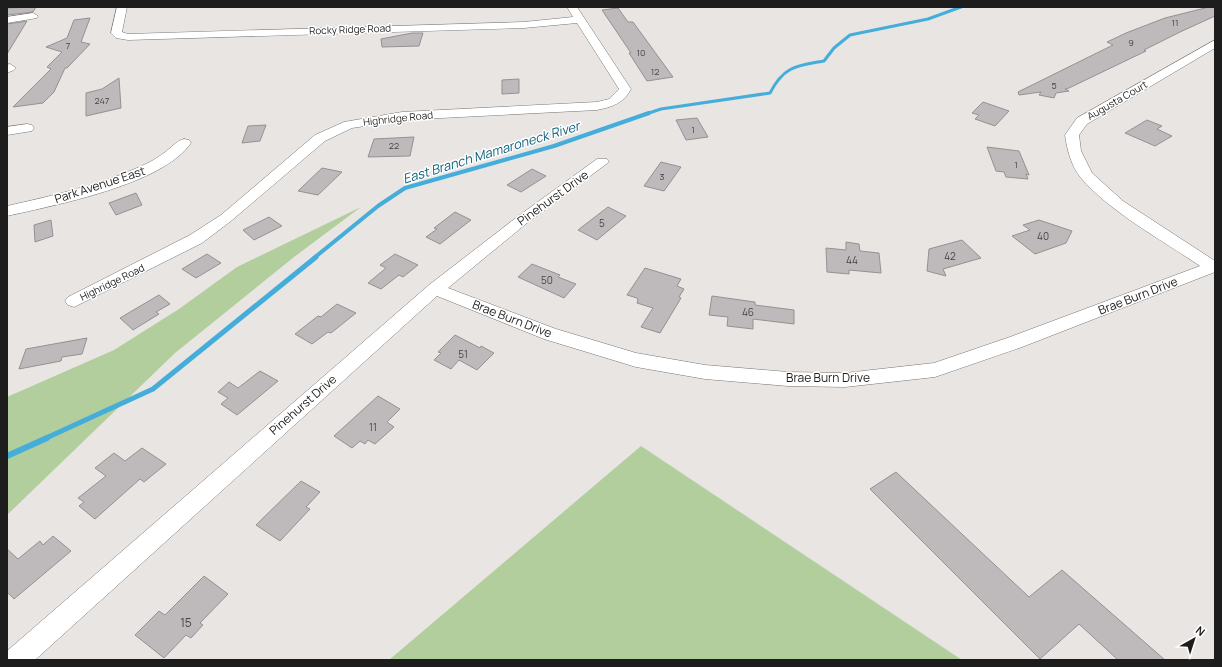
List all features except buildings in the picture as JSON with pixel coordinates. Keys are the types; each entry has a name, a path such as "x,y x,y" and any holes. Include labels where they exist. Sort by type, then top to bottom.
{"street":[{"name":"Rocky Ridge Road","path":"122,7 116,33 120,36 524,25 555,23 576,13"},
{"name":"Highridge Road","path":"74,301 196,239 226,218 300,153 320,138 349,125 364,121 402,116 597,106 610,103 622,96 624,89 576,13"},
{"path":"7,20 33,16"},
{"name":"Augusta Court","path":"1214,267 1118,204 1092,180 1086,174 1074,151 1072,135 1082,121 1215,43"},
{"path":"7,131 27,128"},
{"name":"Park Avenue East","path":"7,211 64,197 136,174 163,162 184,143"},
{"name":"Pinehurst Drive","path":"16,660 435,289 516,224 602,162"},
{"name":"Brae Burn Drive","path":"435,289 550,334 636,360 705,372 788,378 845,380 883,377 935,370 1016,342 1214,267"}],"green space":[{"path":"361,207 294,257 175,353 7,515 7,397 114,350 179,309 237,267"},
{"path":"641,446 962,660 389,660"}],"waterway":[{"name":"East Branch Mamaroneck River","path":"649,113 661,109 770,93 780,77 786,72 798,66 824,61 834,48 850,35 928,19 961,7"},
{"name":"East Branch Mamaroneck River","path":"314,258 378,206 405,188 554,146 649,113"},
{"name":"East Branch Mamaroneck River","path":"44,439 153,389 316,257"},
{"name":"East Branch Mamaroneck River","path":"7,456 47,438"}]}
